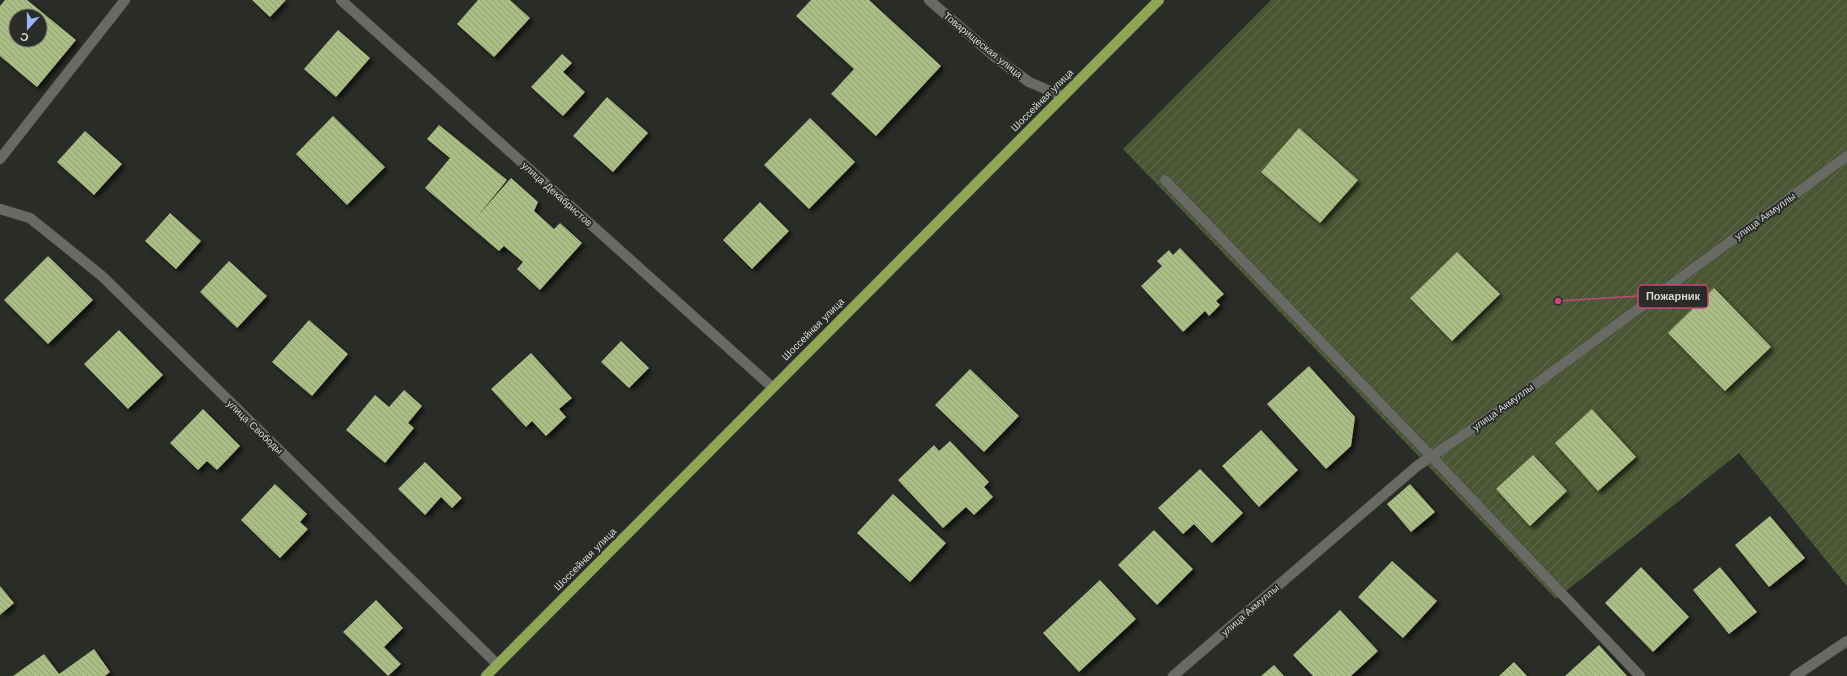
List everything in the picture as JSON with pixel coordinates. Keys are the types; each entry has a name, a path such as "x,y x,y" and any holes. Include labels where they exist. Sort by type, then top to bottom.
{"main road":[{"name":"Шоссейная улица","path":"486,676 1159,0"}],"street":[{"path":"0,159 126,0"},
{"name":"улица Декабристов","path":"341,0 772,388"},
{"name":"Товарищеская улица","path":"929,0 995,57 1029,82 1062,96"},
{"name":"улица Акмуллы","path":"1173,676 1417,466 1496,413 1847,156"},
{"path":"1165,180 1432,457 1640,676"},
{"name":"улица Свободы","path":"0,209 30,218 102,276 497,664"},
{"path":"1795,676 1847,641"}],"green space":[{"path":"1271,0 1847,0 1847,586 1739,453 1556,599 1123,149"}],"building":[{"path":"5,0 27,0 37,8 8,8 8,48 48,48 48,17 76,40 37,87 0,56 0,6"},
{"path":"252,0 286,0 270,17"},
{"path":"478,0 510,0 530,18 494,57 457,24"},
{"path":"811,0 869,0 941,66 876,136 831,94 854,69 796,16"},
{"path":"338,30 370,58 336,97 304,69"},
{"path":"562,54 572,63 563,72 585,92 563,116 531,87"},
{"path":"607,97 648,133 613,172 573,136"},
{"path":"333,116 385,167 347,205 296,154"},
{"path":"810,118 855,162 809,209 764,165"},
{"path":"439,125 507,180 477,217 511,178 538,202 534,211 554,229 560,223 582,243 540,290 517,269 523,262 504,246 499,251 425,188 450,158 427,139"},
{"path":"1299,128 1358,180 1320,223 1261,172"},
{"path":"85,131 122,164 94,195 57,162"},
{"path":"760,202 789,231 752,269 723,240"},
{"path":"170,213 201,241 176,269 145,241"},
{"path":"1180,248 1224,294 1216,301 1220,305 1209,316 1205,311 1183,332 1141,286 1162,266 1157,261 1169,250 1173,255"},
{"path":"1457,252 1500,294 1452,341 1410,298"},
{"path":"48,256 93,300 48,344 4,300"},
{"path":"229,261 267,296 237,328 200,292"},
{"path":"1714,288 1771,347 1725,391 1668,333"},
{"path":"309,320 348,354 312,396 272,362"},
{"path":"119,330 163,375 128,409 84,364"},
{"path":"621,341 649,368 629,388 601,362"},
{"path":"531,353 572,398 559,409 566,417 546,436 532,421 526,427 491,389"},
{"path":"1309,366 1355,417 1351,446 1326,469 1267,404"},
{"path":"970,369 1019,416 984,452 935,405"},
{"path":"404,390 422,406 408,423 414,428 385,463 346,430 375,395 389,407"},
{"path":"203,409 240,446 217,470 207,461 198,470 170,443"},
{"path":"1592,409 1636,457 1598,491 1555,443"},
{"path":"1261,430 1298,470 1259,507 1222,466"},
{"path":"950,441 989,482 984,487 993,497 974,515 966,507 943,528 898,480 934,445 939,451"},
{"path":"1533,455 1567,491 1530,526 1496,489"},
{"path":"425,462 462,498 452,508 441,497 425,515 398,489"},
{"path":"1200,469 1243,513 1212,543 1194,524 1183,534 1158,508"},
{"path":"275,484 307,514 300,522 308,529 280,558 241,520"},
{"path":"1410,484 1435,512 1411,532 1387,504"},
{"path":"893,494 946,543 910,582 857,533"},
{"path":"1770,516 1805,558 1769,587 1735,545"},
{"path":"1154,530 1193,569 1157,605 1118,565"},
{"path":"1392,561 1437,601 1403,638 1358,597"},
{"path":"1641,567 1689,617 1653,652 1605,603"},
{"path":"1720,567 1757,612 1729,634 1693,590"},
{"path":"1100,580 1136,619 1079,672 1043,633"},
{"path":"0,586 14,603 0,615"},
{"path":"376,600 403,628 384,647 401,664 388,676 343,632"},
{"path":"1340,610 1378,651 1351,676 1313,676 1293,655"},
{"path":"1599,645 1627,676 1565,676"},
{"path":"94,649 110,672 105,676 13,676 44,654 59,674"},
{"path":"1514,662 1527,676 1499,676"},
{"path":"1274,665 1284,676 1261,676"}],"place":[{"name":"Пожарник","path":"1558,301"}]}
